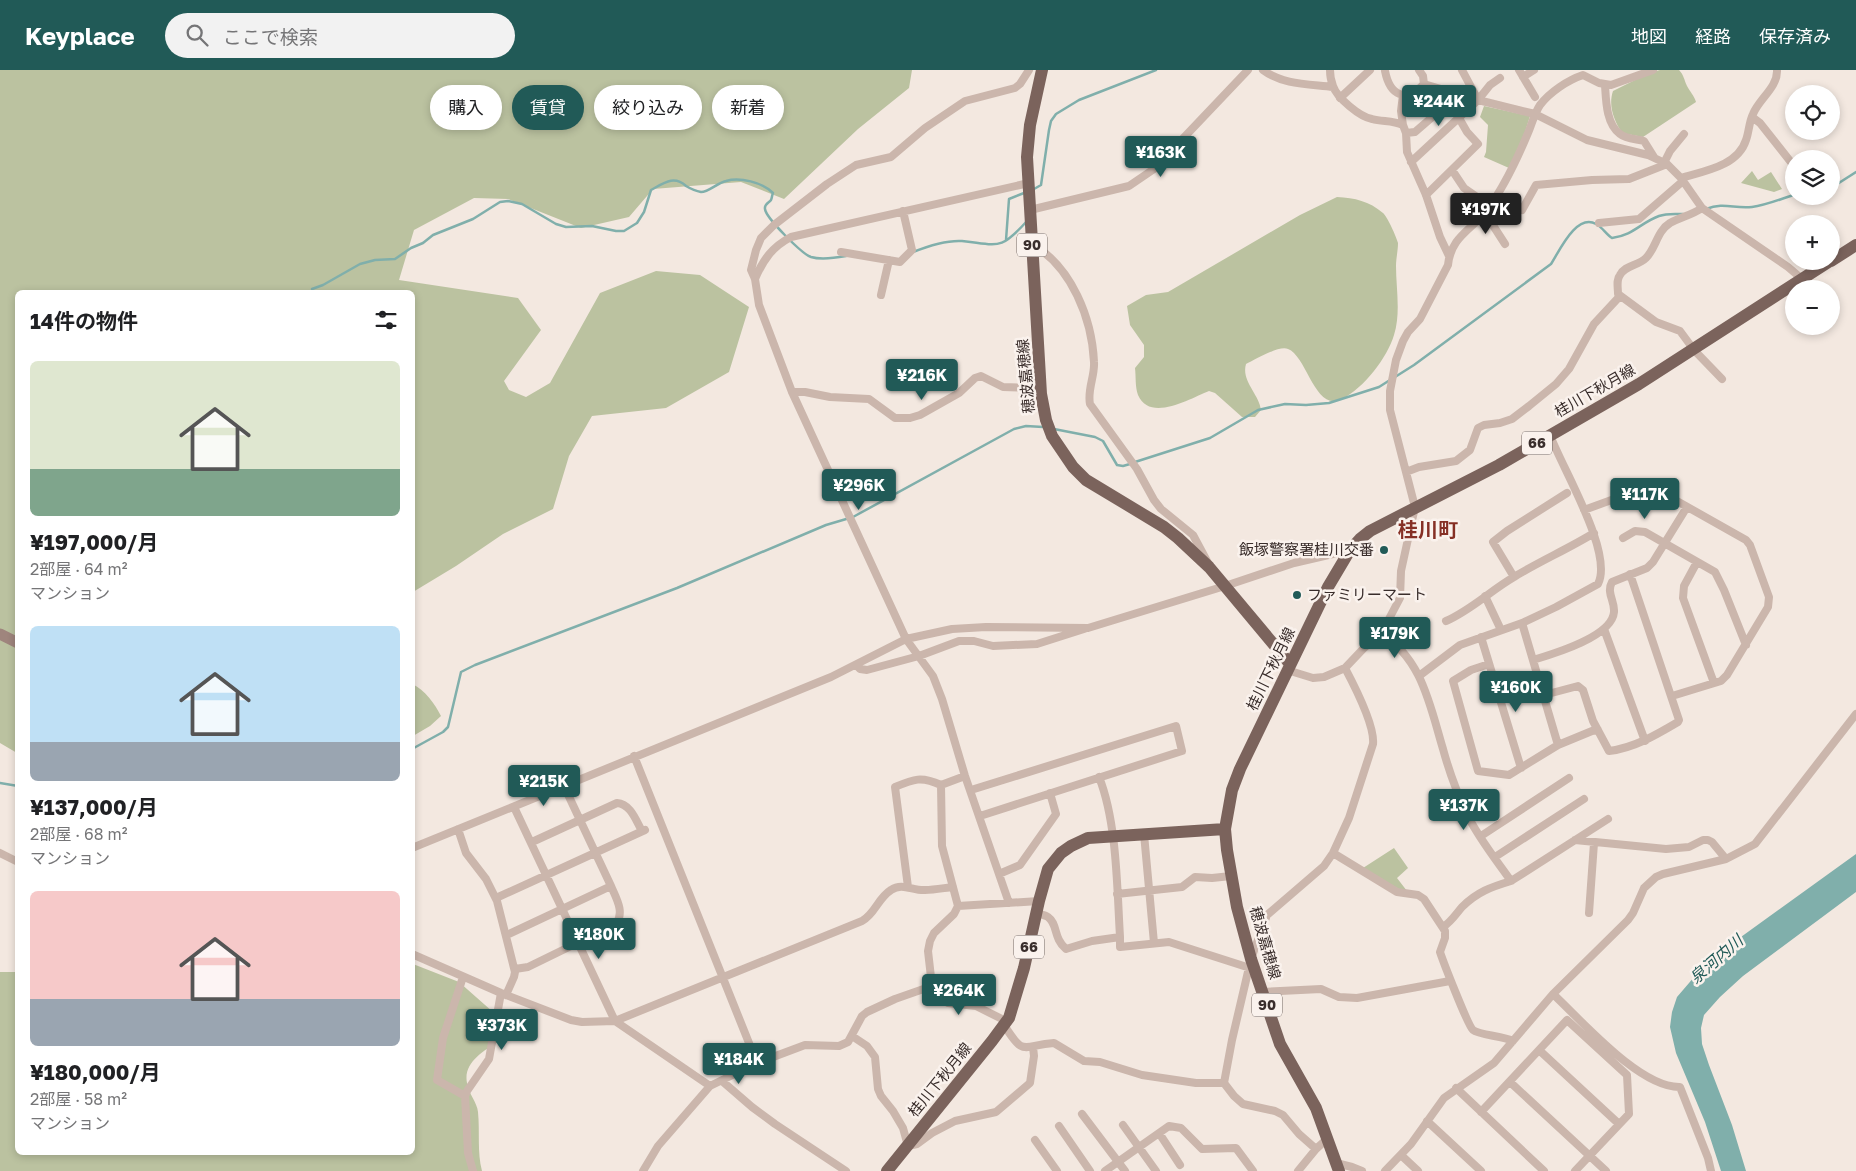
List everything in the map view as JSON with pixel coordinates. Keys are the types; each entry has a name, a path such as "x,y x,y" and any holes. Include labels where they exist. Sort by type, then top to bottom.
{"main road":[{"name":"穂波嘉穂線","path":"1042,70 1030,125 1027,157 1042,394 1046,420 1052,436 1073,467 1086,480 1164,527 1209,567 1289,667"},
{"name":"桂川下秋月線","path":"1840,255 1856,245"},
{"name":"桂川下秋月線","path":"887,1171 1005,1023 1014,1004 1048,870 1061,853 1079,841 1088,838 1225,829 1232,790 1240,769 1328,587 1350,550 1370,531 1499,465 1639,384 1816,270"},
{"name":"穂波嘉穂線","path":"1225,829 1231,876 1250,963 1280,1044 1316,1108 1338,1167"}],"street":[{"path":"1008,903 933,676 906,639 792,392 758,302 755,279 751,270 761,238 826,184 856,165 890,157 925,128 965,101 1015,88 1029,70"},
{"path":"1030,210 1129,186 1142,179 1154,169 1248,70"},
{"path":"1263,70 1278,79 1289,82 1333,87"},
{"path":"1330,70 1333,87 1340,98 1353,109 1370,119 1388,120 1404,129 1415,132 1460,94"},
{"path":"1340,98 1370,70"},
{"path":"1384,70 1388,84 1397,93 1403,95 1414,93 1424,84"},
{"path":"1419,70 1423,76 1424,84"},
{"path":"1462,70 1478,100"},
{"path":"1534,70 1521,73 1535,97"},
{"path":"1587,70 1591,78"},
{"path":"1289,667 1313,678 1324,677 1345,668 1381,634 1400,598 1400,571 1415,507 1390,410 1390,391 1396,360 1408,332 1420,319 1448,265 1449,256 1461,235 1487,209 1495,198 1528,134 1535,114 1541,104 1562,85 1583,75 1605,85 1611,85 1653,70"},
{"path":"1599,223 1639,219 1682,179 1724,165 1741,152 1752,117 1776,79 1777,70"},
{"path":"1411,162 1478,100 1490,85 1500,78"},
{"path":"1424,84 1535,114 1587,140 1654,157 1666,163 1682,179 1702,208 1788,267 1802,279"},
{"path":"1605,85 1607,110 1617,131 1622,136 1644,141 1654,157"},
{"path":"1403,95 1401,110 1407,152 1426,195 1440,237 1449,256"},
{"path":"1752,117 1760,123 1785,155"},
{"path":"1426,195 1478,144 1467,132 1459,118"},
{"path":"1495,198 1522,210 1536,185 1630,179 1666,163 1670,150 1684,134"},
{"path":"1452,170 1464,188 1487,209 1505,244"},
{"path":"755,279 760,266 770,252 779,243 791,237 1029,183"},
{"path":"1702,208 1662,230 1648,257 1642,262 1624,269 1619,276 1617,284 1618,294 1656,322 1680,331 1694,350 1722,379"},
{"path":"841,252 900,262 912,250 903,212"},
{"path":"1032,244 1045,252 1062,271 1079,297 1090,336 1094,364 1088,396 1090,404 1138,469 1154,500 1161,509 1193,535 1209,567"},
{"path":"881,295 889,260"},
{"path":"1406,472 1419,467 1456,461 1470,450 1478,428 1512,419 1556,384 1568,369 1594,324 1620,296"},
{"path":"792,392 869,400 895,418 910,418 920,415 959,393 975,378 981,376 1003,387 1028,388 1042,394"},
{"path":"1419,676 1460,645 1522,623 1598,584 1602,572 1594,533 1550,435"},
{"path":"1584,510 1648,487 1657,489 1746,540 1750,545 1770,602 1746,645 1727,675 1721,681 1672,696"},
{"path":"1514,577 1494,542 1507,531 1567,494"},
{"path":"1534,660 1582,642 1604,629 1611,620 1614,611 1610,592 1612,582 1647,568 1653,562 1687,507"},
{"path":"1623,538 1640,530 1714,572 1718,577 1746,645"},
{"path":"1446,621 1458,616 1514,577 1565,551 1594,533"},
{"path":"856,665 860,669 867,670 919,656 959,642 974,641 993,646 1037,644 1294,563 1350,550"},
{"path":"1697,562 1684,586 1682,598 1714,683"},
{"path":"1544,695 1578,686 1583,690 1593,721 1609,751 1645,741 1678,722 1672,696 1630,574"},
{"path":"1485,596 1501,630"},
{"path":"1522,623 1558,745"},
{"path":"415,847 831,677 906,639 952,629 978,627 1088,628"},
{"path":"1604,629 1645,741"},
{"path":"0,634 15,642"},
{"path":"1381,634 1394,641 1419,676 1431,705 1448,765 1468,816 1511,881"},
{"path":"1481,637 1521,768"},
{"path":"1489,664 1470,670 1453,681 1478,771 1504,775 1521,768 1558,745 1592,730 1598,730"},
{"path":"1316,1149 1299,1134 1283,1115 1275,1111 1243,1104 1224,1083 1250,963 1267,915 1324,866 1333,853 1349,818 1374,739 1365,710 1345,668"},
{"path":"1385,1171 1402,1156 1444,1098 1494,1063 1553,994 1628,920 1644,888 1650,881 1663,874 1726,859 1755,844 1856,714"},
{"path":"971,790 1176,726 1182,751 980,816"},
{"path":"634,756 758,1063"},
{"path":"908,887 895,787 916,778 930,780 940,785 965,776"},
{"path":"1099,777 1112,837 1120,947 1169,942 1250,963"},
{"path":"1481,836 1569,778"},
{"path":"940,785 942,846 958,906 954,914 934,933 928,950 932,986 941,998 948,1003 976,1006 1005,1023 1015,1043 1026,1048 1054,1043 1084,1061 1100,1062 1142,1075 1189,1082 1224,1083"},
{"path":"515,969 528,967 619,921 618,903 564,786"},
{"path":"999,874 1020,865 1056,814 1050,793"},
{"path":"1495,857 1584,799"},
{"path":"496,898 548,876 643,831 628,808 621,803 613,804 532,842"},
{"path":"514,807 615,1021 710,1086"},
{"path":"1443,927 1473,897 1485,889 1511,881 1608,819"},
{"path":"458,829 466,853 486,879 496,898 515,969 514,977 504,994 489,1059 466,1091 468,1154 473,1171"},
{"path":"1144,834 1154,943"},
{"path":"1575,840 1666,849 1689,847 1703,840 1708,840 1712,842 1726,859"},
{"path":"1590,913 1594,843"},
{"path":"0,853 15,860"},
{"path":"1333,853 1397,892 1418,894 1428,904 1445,931 1445,938 1440,952 1470,1027 1474,1031 1505,1037 1514,1041"},
{"path":"1117,894 1182,887 1195,877 1231,876"},
{"path":"507,935 610,886"},
{"path":"415,955 504,994 571,1020 582,1022 615,1021 862,921 872,914 885,895 901,886 923,890 953,887"},
{"path":"958,906 1008,903 1038,907 1054,924 1060,944 1066,949 1092,940 1120,937"},
{"path":"463,977 443,1038 437,1080 465,1096"},
{"path":"1262,992 1321,989 1339,996 1357,998 1450,981"},
{"path":"644,1171 658,1146 710,1086 758,1063 805,1045 839,1046 848,1042 862,1016 868,1012 895,998 932,986"},
{"path":"1553,994 1629,1066 1659,1084 1680,1087 1708,1158 1711,1171"},
{"path":"1481,1112 1567,1020 1627,1075 1629,1114 1575,1171"},
{"path":"852,1036 867,1046 875,1057 878,1089 900,1123 908,1146 917,1144 932,1133 955,1121 996,1112 1030,1083 1034,1056 1033,1047"},
{"path":"1539,1050 1619,1124"},
{"path":"722,1081 775,1124 846,1171"},
{"path":"1510,1082 1606,1171"},
{"path":"1456,1088 1544,1171"},
{"path":"1082,1114 1125,1171"},
{"path":"1427,1120 1481,1171"},
{"path":"1123,1125 1156,1171"},
{"path":"1059,1126 1090,1171"},
{"path":"1105,1171 1169,1126 1182,1128 1202,1149 1236,1148 1253,1171"},
{"path":"1159,1133 1180,1165"},
{"path":"1298,1171 1327,1139"},
{"path":"1035,1140 1058,1171"},
{"path":"1402,1156 1418,1171"},
{"path":"1338,1167 1362,1171"}],"green space":[{"path":"0,70 912,70 909,88 858,129 784,199 741,182 653,189 629,217 581,228 508,199 474,198 414,230 399,280 518,298 541,330 504,381 509,390 526,397 550,383 600,293 656,271 700,275 749,307 729,372 666,408 592,416 569,456 553,509 503,534 415,591 415,290 15,290 15,752 0,743"},
{"path":"1660,70 1679,70 1696,102 1643,137 1622,133 1613,113 1611,102 1613,91 1649,73"},
{"path":"1484,106 1530,116 1509,168 1484,157 1488,125 1480,117"},
{"path":"1752,171 1758,180 1771,172 1782,189 1774,192 1741,183"},
{"path":"1337,197 1362,201 1378,209 1387,218 1398,243 1396,266 1398,309 1396,327 1391,344 1374,372 1350,394 1342,399 1333,401 1325,398 1318,391 1295,354 1284,348 1273,351 1246,364 1245,370 1248,382 1260,404 1261,410 1255,417 1242,417 1215,393 1209,391 1182,403 1161,408 1152,407 1144,403 1137,392 1135,368 1144,357 1144,345 1130,325 1127,306 1146,295 1168,292 1300,215"},
{"path":"415,686 429,698 441,716 430,726 415,735"},
{"path":"1394,848 1408,868 1397,878 1407,891 1402,891 1363,868"},
{"path":"415,965 459,982 493,1012 502,1030 498,1042 475,1058 468,1069 467,1076 468,1087 478,1112 482,1171 0,1171 0,972 15,972 15,1155 415,1155"}],"water":[{"name":"泉河内川","path":"1856,854 1856,892 1743,976 1704,1015 1701,1028 1702,1044 1732,1125 1746,1171 1721,1171 1705,1122 1676,1053 1670,1027 1677,997 1716,955"}],"waterway":[{"path":"1034,189 1041,185 1049,130 1051,121 1056,114 1079,100 1156,70"},
{"path":"1840,182 1856,172"},
{"path":"312,289 323,285 360,264 375,260 395,259 433,235 473,219 500,202 508,201 522,204 556,224 566,227 592,226 624,231 637,223 644,212 651,190 669,181 677,181 701,192 732,180 757,183 773,193 771,200 765,206 767,214 800,250 815,258 846,256"},
{"path":"1006,240 1009,199 1024,193"},
{"path":"1706,209 1718,206 1752,207 1785,198"},
{"path":"1395,377 1551,264 1569,235 1582,224 1589,222 1596,224 1612,238 1632,232 1659,216 1683,214"},
{"path":"913,252 950,241 998,244 1011,237 1027,221"},
{"path":"1135,462 1210,438 1258,410 1285,404 1329,403 1379,387 1390,380"},
{"path":"415,747 443,732 448,727 461,672 677,588 826,525 853,517 1014,429 1026,426 1043,427"},
{"path":"1054,429 1095,437 1103,441 1117,465 1130,464"},
{"path":"0,783 15,786"}],"place":[{"name":"飯塚警察署桂川交番","path":"1384,550"},
{"name":"ファミリーマート","path":"1297,595"}],"district":[{"name":"桂川町","path":"1428,530"}]}
